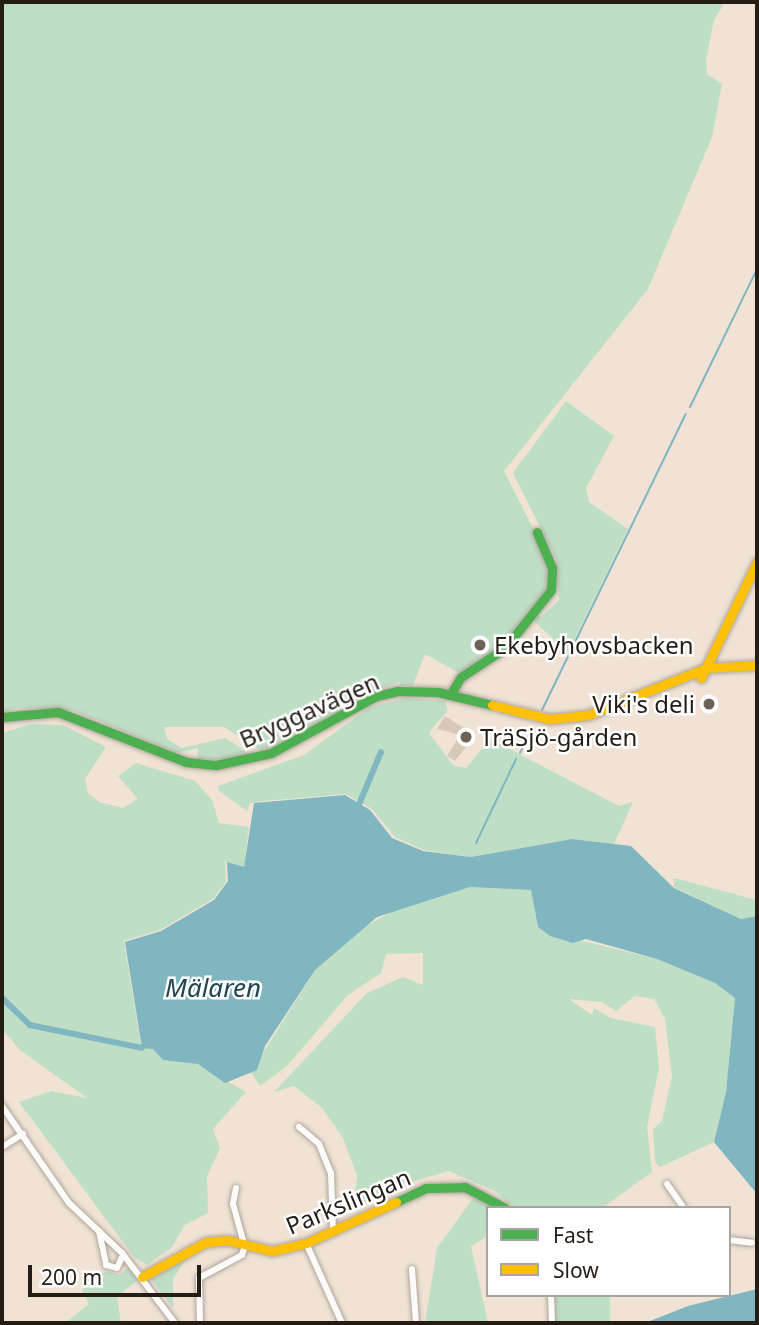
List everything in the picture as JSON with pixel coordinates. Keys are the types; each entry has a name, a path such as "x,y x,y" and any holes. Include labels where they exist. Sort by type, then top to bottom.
{"main road":[{"path":"450,695 461,677 505,648 551,590 552,568 537,532"},
{"path":"701,678 757,562"},
{"name":"Bryggavägen","path":"2,717 58,712 186,762 216,765 271,753 376,696 419,690 550,719 575,717 706,668 757,665"},
{"name":"Parkslingan","path":"142,1277 206,1242 244,1245 272,1251 306,1243 426,1188 465,1187 501,1206"}],"street":[{"path":"2,1106 69,1203 122,1253 175,1323"},
{"path":"299,1127 319,1144 331,1173 333,1230"},
{"path":"2,1147 23,1133"},
{"path":"667,1184 683,1206"},
{"path":"200,1321 199,1279 242,1255 244,1245 233,1205 236,1188"},
{"path":"99,1231 106,1265 119,1267 122,1253"},
{"path":"731,1240 752,1243"},
{"path":"306,1243 342,1323"},
{"path":"412,1269 416,1323"},
{"path":"551,1297 552,1323"}],"green space":[{"path":"2,2 725,2 714,20 706,60 707,74 722,84 712,137 648,289 504,471 546,554 550,589 511,635 498,638 499,649 461,674 425,654 413,685 400,686 400,682 359,696 357,702 273,747 260,750 224,727 164,727 167,739 182,748 225,738 252,755 238,758 197,760 198,748 178,753 72,710 16,708 2,713"},
{"path":"566,401 614,436 586,488 589,502 628,529 568,653 535,622 534,613 541,617 559,600 556,559 513,473"},
{"path":"406,698 445,701 448,710 429,733 453,765 466,768 490,739 619,806 633,802 614,844 572,839 471,857 424,850 395,837 372,809 346,794 250,803 247,811 219,791 218,786 304,755 370,707"},
{"path":"31,724 63,725 106,747 85,779 88,793 99,802 123,808 138,799 118,776 136,763 195,781 212,800 219,823 249,827 244,868 225,861 226,882 213,899 160,930 124,941 141,1045 31,1022 2,994 2,733"},
{"path":"674,878 757,900 757,916 741,919 674,887"},
{"path":"470,887 531,890 538,927 549,933 657,959 715,983 735,998 726,1092 714,1142 660,1167 655,1162 653,1129 662,1121 672,1076 665,1019 654,999 635,996 616,1011 602,1002 569,999 592,1015 594,1008 611,1018 655,1027 659,1068 647,1127 652,1172 605,1206 512,1206 495,1191 449,1171 394,1187 353,1210 357,1176 343,1138 322,1108 294,1086 274,1092 367,993 403,977 423,985 423,953 386,954 381,973 348,995 287,1066 260,1086 251,1072 315,970 360,929 406,904"},
{"path":"2,1001 32,1028 153,1049 198,1064 246,1092 213,1129 220,1148 207,1176 208,1213 185,1225 171,1248 147,1265 134,1257 19,1102 51,1091 87,1098 20,1050 2,1029"},
{"path":"477,1193 500,1206 486,1206 486,1237 471,1246 488,1323 425,1323 437,1248"},
{"path":"189,1254 173,1279 173,1308 150,1278"},
{"path":"129,1266 139,1279 117,1297 121,1323 65,1323 89,1304 82,1290 106,1271 120,1275"},
{"path":"553,1297 610,1297 610,1323 553,1323"}],"water":[{"name":"Mälaren","path":"345,795 370,810 392,838 423,851 471,857 572,839 631,846 674,888 741,919 757,916 757,1194 714,1142 726,1092 735,998 715,983 657,959 586,939 573,943 550,936 538,927 531,890 470,887 377,917 315,970 265,1046 257,1070 225,1083 198,1064 163,1060 153,1049 142,1048 125,942 161,931 214,900 228,881 227,862 244,867 254,803"},
{"path":"757,1289 757,1323 645,1323 688,1306"}],"building":[{"name":"TräSjö-gården","path":"445,716 475,735 455,761 447,756 460,735 437,729"}],"waterway":[{"path":"690,407 757,269"},
{"path":"542,710 686,414"},
{"path":"520,753 532,729"},
{"path":"360,802 381,752"},
{"path":"476,843 516,759"},
{"path":"2,998 30,1025 142,1048"}],"traffic: fast":[{"path":"450,695 461,677 505,648 551,590 552,568 537,532"},
{"path":"2,717 58,712 186,762 216,765 271,753 376,696 397,691 438,692 492,705"},
{"path":"396,1202 426,1188 465,1187 501,1206"}],"traffic: slow":[{"path":"701,678 757,562"},
{"path":"492,705 550,719 588,715 706,668 757,665"},
{"path":"142,1277 206,1242 227,1240 272,1251 306,1243 396,1202"}],"place":[{"name":"Ekebyhovsbacken","path":"480,645"},
{"name":"Viki's deli","path":"709,704"},
{"name":"TräSjö-gården","path":"466,737"}]}
